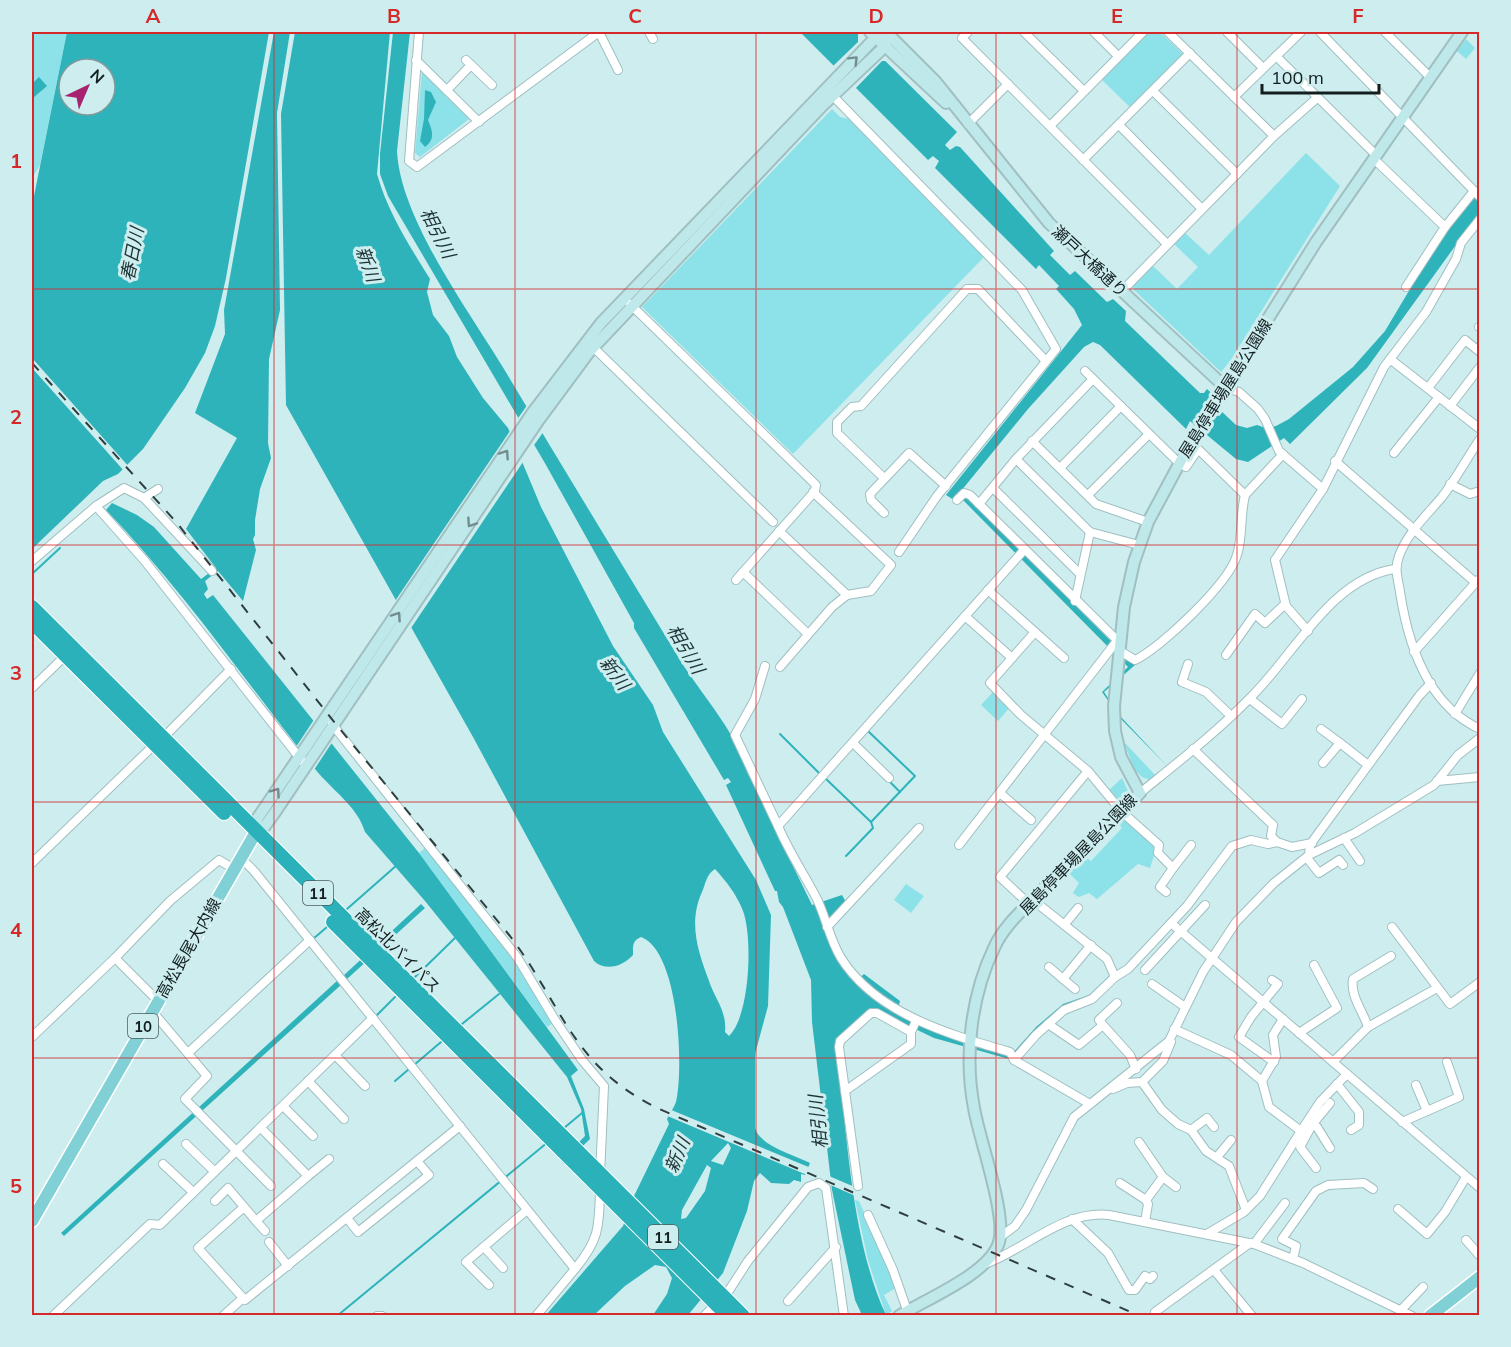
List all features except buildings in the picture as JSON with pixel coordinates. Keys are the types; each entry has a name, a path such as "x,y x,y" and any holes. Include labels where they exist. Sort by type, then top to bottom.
{"highway":[{"name":"高松北バイパス","path":"32,607 65,656 160,741"},
{"name":"高松北バイパス","path":"32,622 50,633 602,1184 719,1299 743,1316"},
{"name":"高松北バイパス","path":"719,1299 728,1316"}],"main road":[{"name":"高松長尾大内線","path":"32,1221 254,836"},
{"path":"1430,1316 1479,1276"}],"street":[{"path":"419,32 409,156 411,164 419,166 599,32 618,70"},
{"path":"968,32 962,38 1167,244"},
{"path":"1024,32 1084,91"},
{"path":"1094,32 1118,56"},
{"path":"1050,126 1143,32"},
{"path":"1168,32 1274,136"},
{"path":"1227,32 1263,68"},
{"path":"1286,32 1293,39"},
{"path":"1234,97 1301,32"},
{"path":"1320,32 1476,194 1445,227 1406,287"},
{"path":"1385,32 1430,77"},
{"name":"屋島停車場屋島公園線","path":"999,1241 997,1205 973,1107 970,1041 982,979 993,948 1004,931 1140,793 1121,757 1115,731 1114,706 1125,601 1139,545 1148,522 1198,430 1316,242 1462,32"},
{"path":"254,836 257,819 304,760 367,669 582,347 829,92 838,76 880,35"},
{"name":"瀬戸大橋通り","path":"880,35 882,49 968,124"},
{"name":"瀬戸大橋通り","path":"880,35 935,81 1048,223 1225,387"},
{"path":"829,92 847,85 882,49"},
{"path":"1083,160 1190,53"},
{"path":"1276,56 1445,227"},
{"path":"417,60 479,122"},
{"path":"447,90 469,62 492,85"},
{"path":"968,124 1008,84"},
{"path":"1153,91 1237,174"},
{"path":"829,92 1022,290 1056,349 946,486 899,552"},
{"path":"1122,291 1274,136 1317,98"},
{"path":"1119,125 1202,209"},
{"path":"1308,631 1294,619 1285,604 1275,560 1323,489 1335,461 1390,359 1426,312 1456,259 1461,243 1479,219"},
{"path":"884,478 837,433 837,422 852,407 861,406 967,289 978,290 1046,361"},
{"path":"535,417 628,302"},
{"path":"628,302 816,485 813,492 736,580"},
{"path":"1428,388 1465,340 1479,352"},
{"path":"593,347 773,522"},
{"path":"1390,359 1479,429"},
{"path":"1450,406 1479,367"},
{"path":"1085,371 1179,463 1186,467 1198,449 1245,495"},
{"path":"979,504 1032,441 1093,379"},
{"path":"1225,387 1239,392 1258,409 1269,426 1275,445 1323,489"},
{"path":"1394,453 1439,397"},
{"path":"1060,468 1121,406"},
{"path":"1088,495 1149,434"},
{"path":"1479,439 1450,484 1403,546 1395,569 1414,652 1431,683 1455,714 1479,729"},
{"path":"1032,441 1096,504 1148,522"},
{"path":"884,513 869,497 909,453 946,486"},
{"path":"957,500 966,493 979,504 1022,552 1135,660 1146,655 1195,610 1222,580 1238,553 1245,495 1283,454"},
{"path":"1016,459 1090,532 1139,545"},
{"path":"1335,461 1413,531 1426,537 1478,581 1414,652"},
{"path":"1450,484 1470,494 1479,492"},
{"path":"32,561 96,506 124,488 144,498 212,571"},
{"path":"993,488 1080,574"},
{"path":"144,498 158,489"},
{"path":"780,667 832,606 847,595 871,591 891,565 813,492"},
{"path":"96,506 144,560 304,760"},
{"path":"779,531 847,595"},
{"path":"1075,601 1090,532"},
{"path":"778,826 1022,552"},
{"path":"1140,793 1250,699 1341,594 1357,582 1395,569"},
{"path":"743,572 808,634"},
{"path":"988,590 1064,658"},
{"path":"1226,655 1255,614 1265,623 1285,604"},
{"path":"965,616 1012,658"},
{"path":"1035,632 990,683 1044,735 1088,771 1122,812 1159,845 1158,853 1173,868"},
{"path":"959,845 1044,735 1119,645"},
{"path":"32,688 65,656"},
{"path":"1188,664 1182,682 1206,692 1231,716"},
{"path":"765,666 755,699 735,735 778,826 819,903 841,959 858,979 898,1010 913,1026"},
{"path":"32,861 160,741 231,669"},
{"path":"1455,714 1479,672"},
{"path":"1308,856 1312,843 1419,696 1431,683"},
{"path":"1250,699 1282,724 1302,699"},
{"path":"327,726 505,940 582,1060 601,1079 604,1086 602,1184 597,1236 592,1248 536,1316"},
{"path":"1321,729 1368,765"},
{"path":"983,1264 999,1241 1020,1220 1067,1126 1090,1104 1169,1041 1211,958 1236,922 1254,902 1308,856 1344,838 1437,781 1458,755 1479,738"},
{"path":"853,743 881,764 889,778"},
{"path":"1323,763 1340,743"},
{"path":"1193,748 1273,825 1271,836 1277,842 1292,847 1312,843"},
{"path":"1088,771 1000,877 1091,945 1107,959 1115,976"},
{"path":"1437,781 1479,777"},
{"path":"1000,793 1031,820"},
{"path":"826,925 919,828"},
{"path":"1344,838 1360,861"},
{"path":"1014,1060 1064,1010 1092,999 1115,976 1128,969 1171,923 1232,846 1243,841 1268,844 1277,842"},
{"path":"1166,892 1160,886 1191,845"},
{"path":"1308,856 1319,873 1339,860 1343,865"},
{"path":"32,1037 115,958 170,901 219,860 237,863 310,940 575,1269"},
{"path":"1145,970 1183,933 1205,905"},
{"path":"1064,925 1078,908"},
{"path":"1171,923 1479,1188"},
{"path":"1392,927 1450,1004 1479,982"},
{"path":"188,1053 310,940"},
{"path":"1063,979 1091,945"},
{"path":"1368,1027 1363,1010 1354,998 1353,979 1391,957"},
{"path":"115,958 155,1006 207,1076 185,1099 272,1186"},
{"path":"1299,1033 1337,1008 1314,965"},
{"path":"1049,967 1075,989"},
{"path":"1152,984 1185,1007"},
{"path":"1274,1062 1239,1038 1263,1002 1278,985"},
{"path":"1333,1062 1368,1027 1437,988"},
{"path":"1117,1003 1099,1020 1130,1056 1136,1069"},
{"path":"858,1186 840,1041 868,1015 877,1013 913,1026 1010,1052 1014,1060 1090,1104"},
{"path":"53,1316 150,1224 160,1225 373,1018"},
{"path":"1262,1081 1274,1062 1277,1051 1273,1035 1283,1019"},
{"path":"1048,1024 1080,1045 1103,1025"},
{"path":"845,1091 910,1044 913,1026"},
{"path":"1174,1029 1231,1055 1262,1081 1269,1107 1301,1131"},
{"path":"1108,1090 1127,1083 1142,1082 1163,1061 1171,1042 1169,1041"},
{"path":"335,1055 365,1086"},
{"path":"1402,1122 1459,1097 1447,1062"},
{"path":"1316,1168 1300,1147 1320,1102 1347,1074"},
{"path":"308,1081 344,1119"},
{"path":"1142,1082 1162,1110 1178,1124 1191,1130 1206,1151 1217,1157 1233,1172 1246,1210"},
{"path":"1337,1084 1359,1112 1359,1125 1351,1130"},
{"path":"1416,1085 1426,1111"},
{"path":"1207,1234 1246,1210 1260,1196 1301,1131 1330,1103"},
{"path":"283,1106 313,1136"},
{"path":"1191,1130 1207,1118 1214,1127"},
{"path":"1310,1123 1317,1127 1330,1148"},
{"path":"223,1316 460,1126"},
{"path":"261,1128 308,1176"},
{"path":"1217,1157 1232,1140"},
{"path":"1139,1143 1163,1177 1176,1187"},
{"path":"186,1144 214,1171"},
{"path":"256,1221 328,1159"},
{"path":"347,1218 358,1232 429,1175 417,1161"},
{"path":"163,1164 193,1192"},
{"path":"1146,1200 1163,1177"},
{"path":"1398,1209 1426,1234 1445,1212 1466,1177"},
{"path":"704,1316 808,1187 819,1183 826,1188 844,1316"},
{"path":"1120,1183 1146,1200 1148,1204 1145,1222"},
{"path":"1293,1259 1296,1246 1282,1239 1316,1191 1328,1185 1364,1183 1373,1189"},
{"path":"214,1201 228,1188 265,1231"},
{"path":"1155,1312 1252,1244 1285,1203"},
{"path":"243,1298 198,1248 244,1207"},
{"path":"489,1285 466,1262 527,1210"},
{"path":"868,1215 893,1270 903,1313 983,1264 1016,1250 1072,1219 1095,1213 1252,1244 1293,1259 1412,1316"},
{"path":"1072,1219 1108,1253 1129,1290 1135,1290 1145,1276 1150,1279 1153,1276"},
{"path":"1466,1240 1479,1256"},
{"path":"999,1241 1016,1250"},
{"path":"269,1242 288,1266"},
{"path":"484,1247 503,1268"},
{"path":"788,1301 836,1247"},
{"path":"1214,1270 1252,1316"},
{"path":"1401,1310 1423,1287"}],"shaded area":[{"path":"32,32 67,32 62,57 57,57 57,81 40,165 32,178"},
{"path":"1148,32 1160,32 1184,55 1131,108 1101,79"},
{"path":"1466,39 1475,48 1466,59 1457,51"},
{"path":"422,72 469,119 420,157 415,153"},
{"path":"832,109 840,117 850,119 984,257 793,454 642,307"},
{"path":"1306,153 1340,186 1221,372 1134,290 1133,285 1152,265 1177,289 1198,267 1173,243 1184,232 1209,255"},
{"path":"994,691 1010,707 998,721 981,705"},
{"path":"1124,742 1156,776 1150,780 1142,777 1134,769"},
{"path":"1122,778 1128,791 1120,804 1108,791"},
{"path":"1124,817 1157,846 1150,868 1138,864 1097,899 1089,893 1079,897 1073,893 1079,883 1068,872 1084,856 1091,861 1122,828 1118,823"},
{"path":"426,847 515,959 553,1023 547,1027 419,853"},
{"path":"906,884 924,896 911,913 894,900"},
{"path":"855,1200 859,1201 897,1287 884,1295 892,1311 886,1315 868,1260"}],"water":[{"name":"春日川","path":"67,32 269,32 226,278 215,326 205,353 185,388 143,449 118,474 103,481 32,549 32,206 57,82 57,117 117,117 117,57 62,57"},
{"path":"274,32 290,32 277,113 280,310 269,359 268,443 271,458 260,489 253,539 256,550 243,601 218,571 205,581 208,589 204,594 207,599 213,595 419,853 578,1070 571,1076 584,1109 590,1139 564,1164 561,1160 585,1136 581,1109 567,1077 425,901 365,832 350,806 315,769 188,604 106,510 112,503 137,515 154,527 201,579 216,568 186,529 237,438 195,413 225,334 224,310"},
{"name":"新川","path":"295,32 390,32 377,174 393,215 430,279 427,292 433,315 449,336 457,357 483,398 508,428 541,507 613,646 653,705 663,732 756,880 771,915 768,1006 755,1054 755,1128 763,1140 770,1145 810,1163 805,1175 801,1174 801,1182 794,1180 789,1184 771,1183 760,1173 754,1181 747,1211 723,1273 688,1315 653,1315 667,1294 672,1278 666,1267 655,1265 625,1286 594,1315 546,1315 623,1226 634,1196 669,1124 667,1119 676,1102 679,1064 676,1012 671,986 664,964 654,947 641,937 633,946 633,955 619,965 609,967 594,961 473,737 286,405 281,114","holes":["715,869 731,888 741,905 748,939 748,976 745,995 736,1026 729,1036 725,1032 722,1011 701,959 695,926 698,903 708,877","728,1143 731,1148 723,1165 711,1161","707,1165 711,1168 705,1191 686,1218 681,1219 682,1210"]},
{"path":"393,32 410,32 397,151 401,177 423,234 680,660 736,743 747,772 812,905 842,895 847,904 824,924 857,980 864,974 900,1001 897,1013 936,1033 1008,1054 1009,1059 934,1038 878,1011 867,1013 838,1050 852,1186 858,1221 865,1255 886,1315 862,1315 855,1300 832,1190 812,1022 811,980 783,907 779,902 777,891 775,891 726,785 731,782 728,778 724,780 634,628 634,623 546,465 388,196 380,174 380,154"},
{"path":"800,32 856,32 957,132 945,145 950,150 956,146 960,147 1054,251 1050,255 1070,275 1075,271 1107,302 1113,299 1126,311 1125,321 1200,393 1204,393 1207,389 1223,404 1220,410 1236,425 1247,428 1257,425 1266,428 1276,426 1289,419 1353,367 1385,331 1444,232 1479,190 1479,213 1367,368 1290,444 1284,438 1248,462 1236,459 1190,421 1186,429 1100,345 1093,342 1084,347 1028,409 961,491 1135,665 1104,692 1121,717 1167,766 1121,719 1102,692 1128,667 962,499 954,500 946,495 1082,325 1074,309 1056,289 1059,286 1039,265 1036,269 935,168 939,161 933,156 928,160"},
{"path":"39,77 47,86 33,98 32,84"},
{"path":"425,90 431,92 436,102 428,120 432,138 425,147 420,141 424,119"},
{"path":"421,904 425,908 347,979 343,976"},
{"path":"1111,974 1113,977 1095,994 1062,1009 1015,1056 1012,1054 1036,1027 1063,1004 1089,995"},
{"path":"338,980 342,984 64,1236 61,1233"}],"pier":[{"path":"858,32 888,61 882,61 854,90 832,67 858,42"},
{"path":"32,358 130,468 125,472 32,368"},
{"path":"528,404 544,431 532,448 516,421"},
{"path":"512,428 525,459 409,631 393,604"},
{"path":"315,718 333,741 314,770 296,747"},
{"path":"669,1109 811,1168 807,1175 665,1115"},
{"path":"829,1176 857,1188 858,1197 828,1184"}],"waterway":[{"path":"32,574 60,548"},
{"path":"868,731 915,776 871,822"},
{"path":"780,734 820,774"},
{"path":"825,778 871,822 873,828 846,856"},
{"path":"889,781 900,792"},
{"path":"347,909 397,865"},
{"path":"313,939 327,927"},
{"path":"415,977 456,937"},
{"path":"462,1024 499,994"},
{"path":"376,1016 395,997"},
{"path":"414,1065 441,1042"},
{"path":"395,1081 409,1069"},
{"path":"564,1128 582,1113"},
{"path":"337,1316 548,1142"}],"railway":[{"path":"32,363 177,523 335,723 510,936 571,1032 605,1073 628,1091 657,1108 1140,1316"}],"water label":[{"name":"相引川","path":"438,233"},
{"name":"相引川","path":"686,649"},
{"name":"相引川","path":"818,1122"}]}
